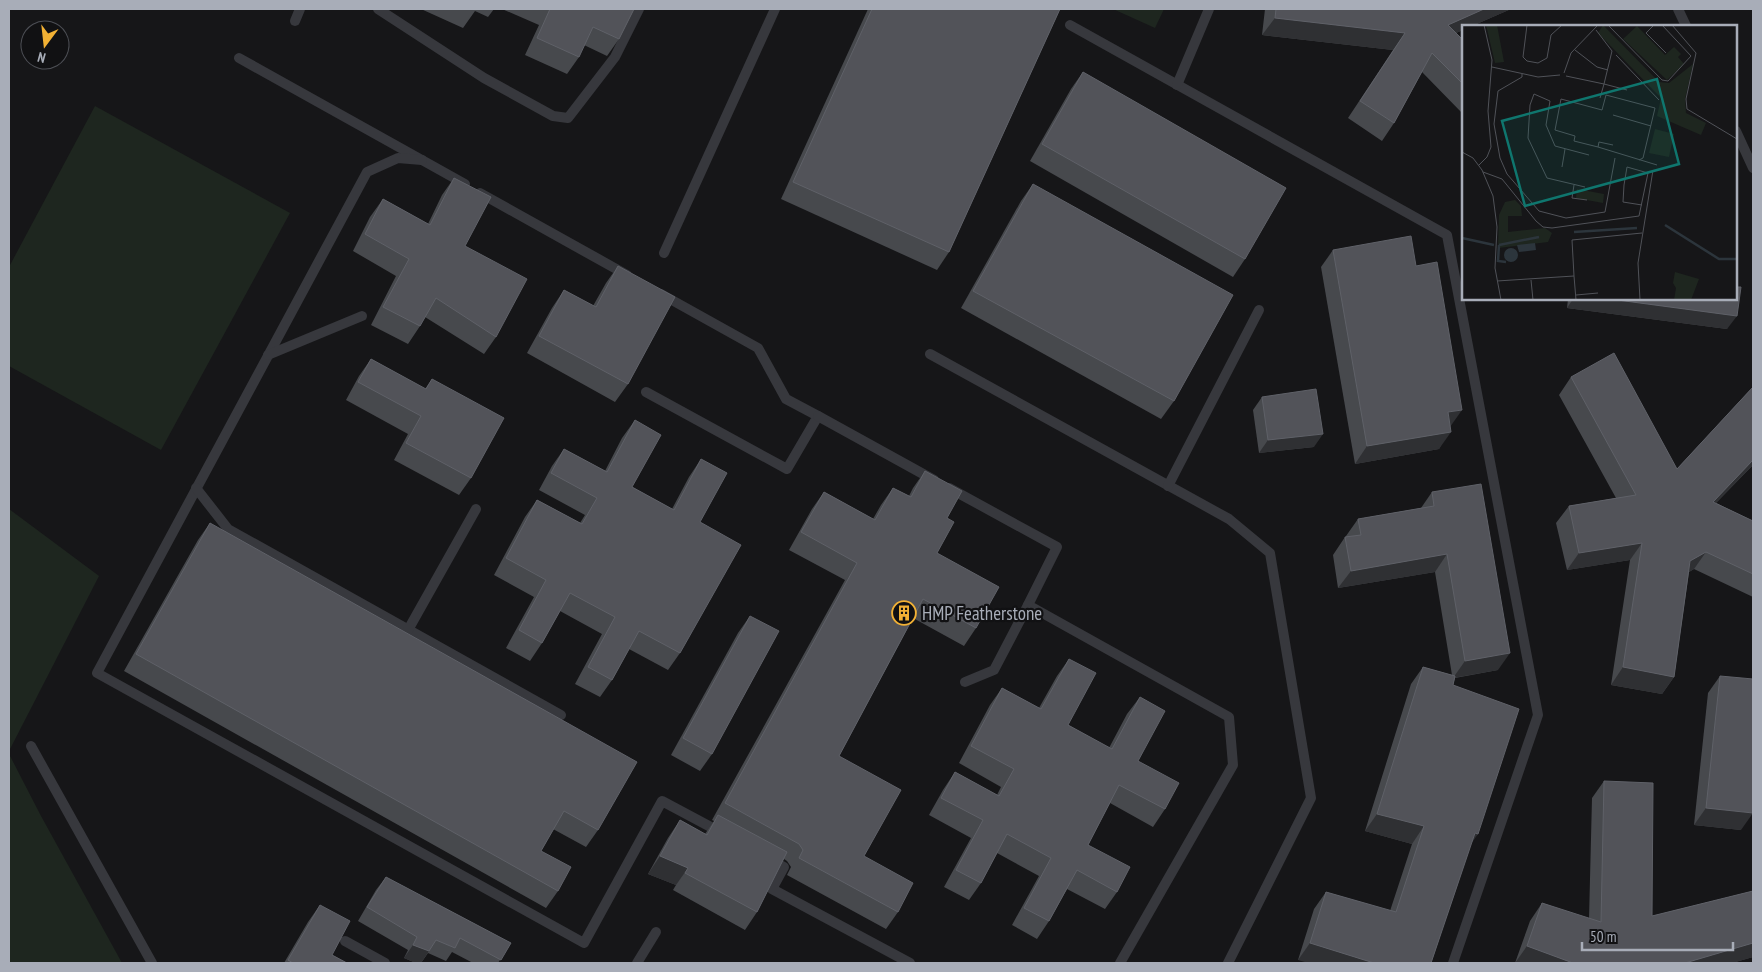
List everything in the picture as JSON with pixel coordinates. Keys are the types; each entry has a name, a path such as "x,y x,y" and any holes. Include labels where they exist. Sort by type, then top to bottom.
{"lane":[{"path":"295,21 300,9"},
{"path":"378,9 484,78 553,116 568,118 615,57 639,9"},
{"path":"664,253 776,9"},
{"path":"1177,85 1208,9"},
{"path":"1678,9 1686,25"},
{"path":"1070,25 1447,235 1538,715 1453,963"},
{"path":"239,58 637,280"},
{"path":"1737,133 1753,168"},
{"path":"422,160 398,158 367,172 97,674 584,943 662,800 732,838"},
{"path":"654,290 758,348 786,399 1057,547 994,670 965,682"},
{"path":"1168,486 1259,310"},
{"path":"268,355 362,316"},
{"path":"930,354 1229,519 1270,553 1311,798 1228,963"},
{"path":"646,392 787,469 818,416"},
{"path":"196,488 228,529 560,715"},
{"path":"408,630 476,508"},
{"path":"1028,604 1228,717 1233,764 1120,963"},
{"path":"31,746 152,963"},
{"path":"758,852 784,867 772,889 910,963"},
{"path":"637,963 656,932"},
{"path":"345,941 385,963"}],"shaded area":[{"path":"1113,9 1164,9 1155,28"},
{"path":"95,106 290,213 161,450 9,366 9,267"},
{"path":"9,509 99,576 9,751"},
{"path":"9,754 41,816 122,963 9,963"}],"building":[{"path":"550,9 634,9 619,39 593,27 579,57 537,38"},
{"path":"872,9 1060,9 949,252 793,182"},
{"path":"1276,9 1484,9 1448,25 1462,39 1462,83 1432,53 1394,123 1360,101 1405,33 1275,18"},
{"path":"1083,72 1286,188 1245,259 1042,144"},
{"path":"454,178 491,197 465,246 527,279 496,337 436,298 420,326 383,307 409,259 365,234 383,199 430,225"},
{"path":"1033,184 1233,295 1174,401 973,291"},
{"path":"1411,236 1416,266 1437,262 1462,410 1448,412 1451,432 1367,446 1333,250"},
{"path":"618,266 675,297 628,384 539,336 564,290 596,307"},
{"path":"1737,287 1741,287 1737,316 1617,300 1737,300"},
{"path":"1614,353 1677,469 1753,387 1753,460 1713,502 1753,521 1753,574 1706,552 1690,561 1674,677 1623,667 1642,543 1579,553 1569,506 1636,495 1571,377"},
{"path":"371,359 426,389 432,379 504,418 471,478 406,443 421,416 358,382"},
{"path":"1316,389 1323,434 1268,440 1262,397"},
{"path":"635,420 661,435 632,487 674,510 701,459 727,473 700,522 741,545 680,653 639,631 612,680 588,667 615,617 570,593 542,643 519,630 546,580 506,558 537,500 582,524 597,498 551,473 564,449 607,472"},
{"path":"925,471 962,491 947,518 954,522 937,553 999,587 976,628 923,599 839,756 901,790 864,856 913,883 898,912 799,858 803,850 799,844 725,803 857,563 801,532 824,492 875,520 893,488 911,497"},
{"path":"1481,484 1510,653 1465,661 1447,554 1351,571 1345,537 1361,535 1358,519 1434,506 1432,492"},
{"path":"210,523 637,762 598,830 564,811 541,851 571,867 558,891 136,654"},
{"path":"750,616 779,631 712,754 683,738"},
{"path":"1069,659 1096,673 1068,725 1112,749 1140,697 1165,711 1138,761 1179,783 1165,809 1119,785 1088,845 1130,867 1117,892 1077,870 1049,921 1024,908 1051,858 1007,834 981,883 956,870 983,820 941,798 955,772 999,796 1014,769 971,746 1002,688 1041,709"},
{"path":"1423,667 1455,676 1453,685 1519,709 1478,834 1475,833 1431,963 1374,963 1310,943 1326,892 1396,912 1424,826 1377,814"},
{"path":"1720,676 1753,679 1753,813 1706,808"},
{"path":"1604,781 1653,783 1652,916 1753,891 1753,943 1685,963 1573,963 1527,946 1542,903 1601,922"},
{"path":"718,815 787,852 757,912 685,873 688,868 660,856 680,820 707,835"},
{"path":"386,877 511,943 501,960 460,938 455,948 436,940 429,951 413,945 417,937 367,907"},
{"path":"320,905 350,921 332,955 347,963 293,963 288,960"}],"place":[{"name":"HMP Featherstone","path":"904,613"}]}
